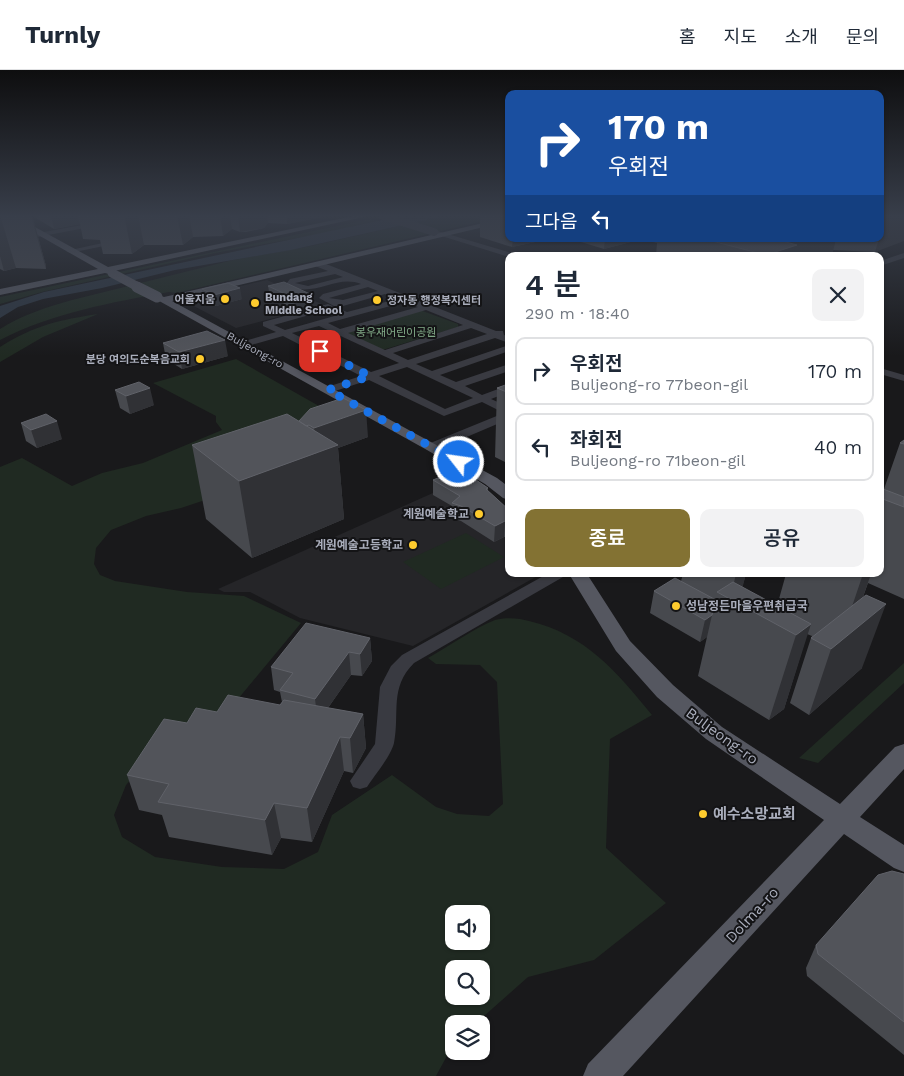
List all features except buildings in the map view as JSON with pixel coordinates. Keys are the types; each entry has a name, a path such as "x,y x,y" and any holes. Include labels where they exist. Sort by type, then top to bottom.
{"main road":[{"path":"92,262 160,298 326,262"},
{"path":"0,292 138,262"},
{"path":"0,286 140,262"},
{"name":"Buljeong-ro","path":"160,298 432,447 491,481 505,492"},
{"name":"Buljeong-ro","path":"580,577 623,646 687,712 714,733 904,860"},
{"name":"Dolma-ro","path":"600,1076 904,753"}],"street":[{"path":"318,264 505,338"},
{"path":"336,271 290,284 300,288 308,288 352,278"},
{"path":"369,284 322,298 334,303 343,303 386,291"},
{"path":"244,344 405,299"},
{"path":"346,316 328,307 266,324 444,413 505,390"},
{"path":"340,332 427,307"},
{"path":"320,323 456,386 505,411"},
{"path":"384,353 472,325"},
{"path":"328,390 505,331"},
{"path":"432,375 505,349"},
{"path":"456,386 505,369"},
{"path":"884,372 904,378"},
{"path":"432,447 505,415"},
{"path":"360,781 384,745 391,706 389,687 397,670 408,658 553,577"}],"shaded area":[{"name":"Bundang Middle School","path":"267,280 324,305 236,328 186,302 190,298"},
{"name":"계원예술고등학교","path":"462,480 505,512 505,577 536,577 413,646 300,618 250,592 224,592 218,589"}],"green space":[{"path":"166,262 175,262 42,292 0,304 0,297"},
{"path":"225,262 309,262 176,293 169,292 125,300 62,315 0,340 0,329 8,324 35,312 72,300"},
{"name":"봉우재어린이공원","path":"420,310 458,324 458,327 379,351 346,333"},
{"path":"98,314 43,337 0,362 0,347 25,333 59,321"},
{"path":"236,359 342,419 238,489 181,508 146,516 111,530 96,548 94,564 100,575 115,581 187,592 244,596 301,623 233,705 161,745 126,785 114,815 122,837 155,857 222,867 284,869 318,852 332,815 392,775 436,807 457,814 489,816 503,804 497,682 480,665 436,664 428,658 478,628 499,619 521,619 549,627 583,645 626,684 652,715 610,739 606,848 666,903 594,960 528,977 485,1015 445,1015 445,1060 436,1076 0,1076 0,467 22,458 72,486 102,473 143,463 222,430 216,422 216,416 153,383"},
{"path":"466,533 504,557 441,589 403,562"},
{"path":"904,663 904,683 818,763 799,758"}],"water":[{"path":"185,262 222,262 175,270 102,288 43,299 18,307 0,318 0,306 44,292"}],"place":[{"name":"어울지움","path":"225,299"},
{"name":"정자동 행정복지센터","path":"377,300"},
{"name":"Bundang Middle School","path":"255,303"},
{"name":"분당 여의도순복음교회","path":"200,359"},
{"name":"계원예술학교","path":"479,514"},
{"name":"계원예술고등학교","path":"413,545"},
{"name":"성남정든마을우편취급국","path":"676,606"},
{"name":"예수소망교회","path":"703,814"}],"route":[{"path":"320,351 370,376 328,390 459,462"}]}
